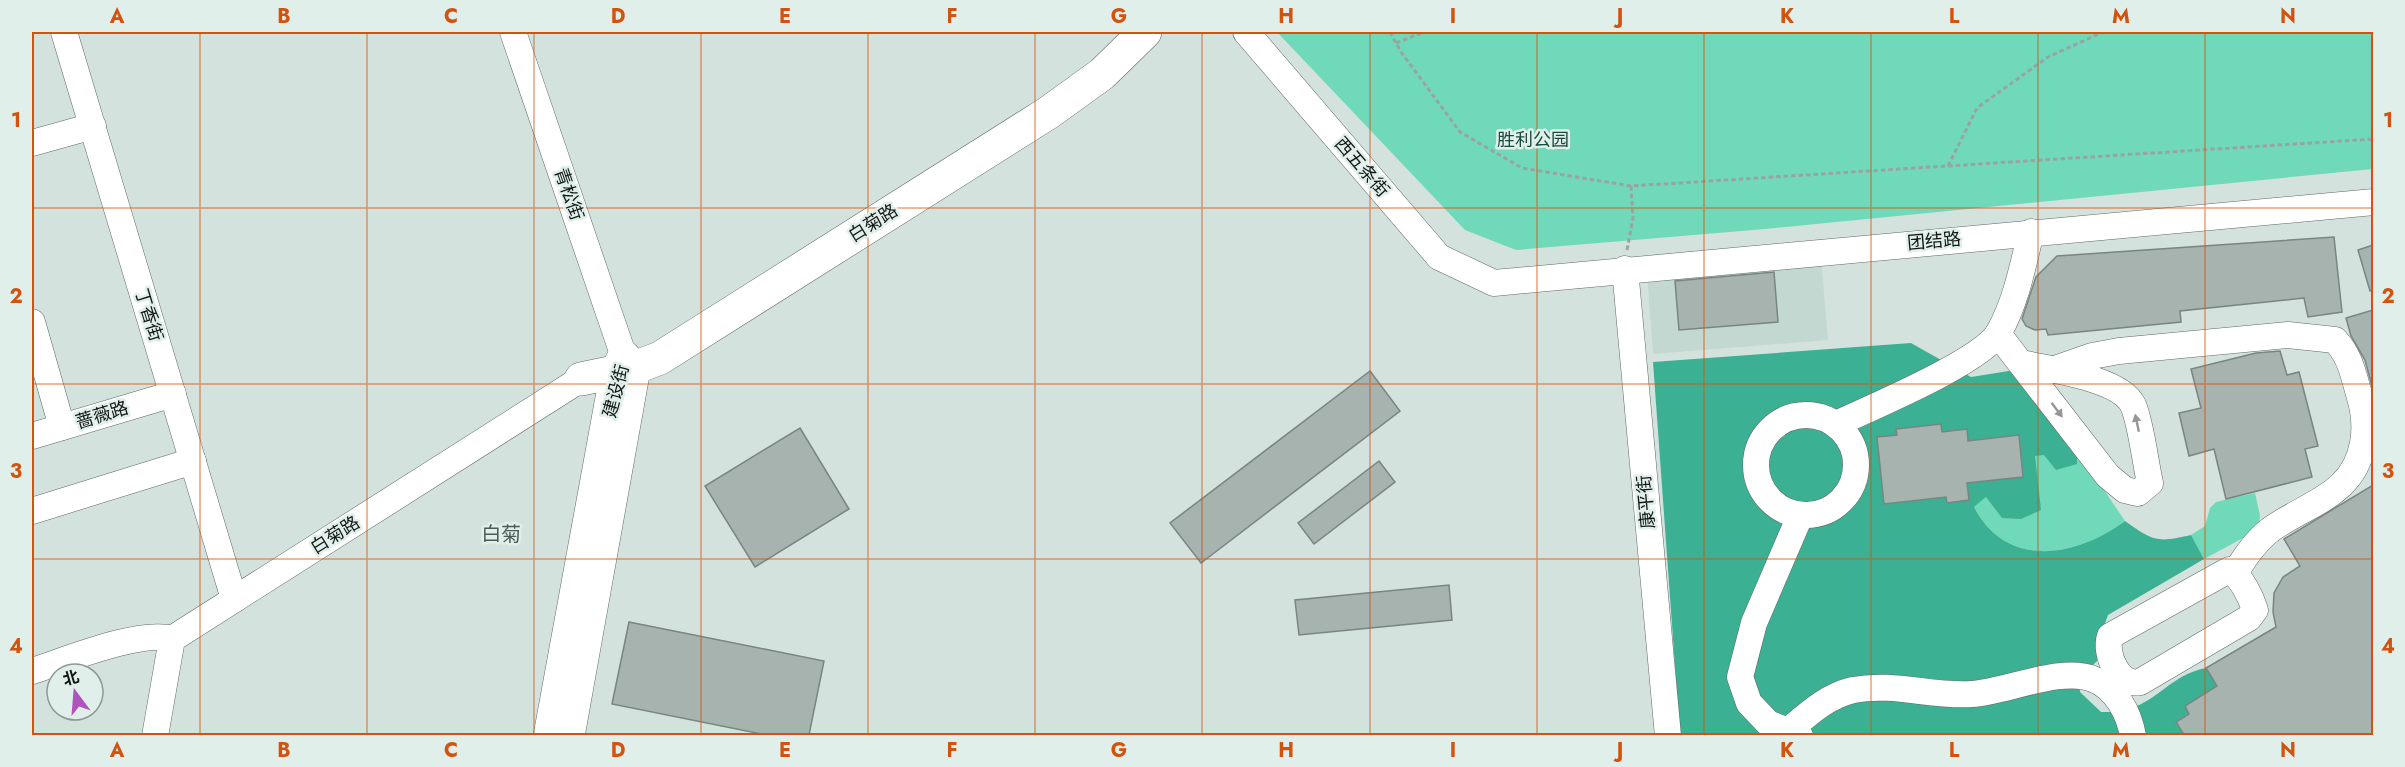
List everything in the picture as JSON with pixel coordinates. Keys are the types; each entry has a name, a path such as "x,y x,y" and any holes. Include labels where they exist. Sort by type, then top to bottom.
{"main road":[{"name":"白菊路","path":"625,365 651,343 1038,98 1092,60 1121,32"},
{"name":"白菊路","path":"581,379 625,365 660,358 1048,112 1102,74 1145,32"},
{"name":"建设街","path":"550,735 625,365"},
{"name":"建设街","path":"568,735 625,365"}],"street":[{"name":"丁香街","path":"64,32 234,599"},
{"name":"青松街","path":"513,32 625,365"},
{"name":"西五条街","path":"1246,32 1439,256 1494,283"},
{"path":"32,143 93,126"},
{"name":"团结路","path":"1494,283 1625,269 2373,202"},
{"path":"1836,424 1943,374 1998,334 2020,281 2031,232"},
{"name":"康平街","path":"1625,269 1668,735"},
{"path":"32,322 62,427"},
{"path":"1998,334 2108,476 2125,490 2138,493 2150,483 2133,405 2124,392 2107,384 2022,363"},
{"path":"2052,370 2092,356 2119,351 2288,335 2335,340 2347,353 2363,407 2365,430 2361,454 2351,476 2334,492 2269,531 2250,549 2235,573"},
{"name":"白菊路","path":"172,639 581,379"},
{"name":"蔷薇路","path":"32,436 173,394"},
{"path":"1804,414 1822,417 1836,424 1849,437 1856,454 1857,472 1851,490 1840,503 1825,512 1800,516 1778,507 1765,496 1758,480 1757,454 1768,432 1787,418 1804,414"},
{"path":"32,511 193,461"},
{"path":"1800,516 1754,623 1740,677 1749,703 1768,723 1794,733 1821,702 1852,690 1884,687 1945,694 1973,694 2057,676 2091,678 2109,675 2131,684 2140,681 2249,618 2255,610 2235,573 2229,570 2221,572 2110,636 2107,644 2109,654 2109,675 2111,689 2130,720 2133,735"},
{"path":"32,671 138,639 162,636 172,639 155,735"}],"path":[{"path":"1390,32 1460,132 1522,168 1631,186 2373,139"},
{"path":"1396,43 1424,32"},
{"path":"1948,166 1977,108 2048,57 2103,32"},
{"path":"1625,269 1633,218 1631,186"}],"shaded area":[{"path":"1821,259 1828,340 1653,354 1647,273"}],"green space":[{"name":"胜利公园","path":"1277,32 2373,32 2373,169 1765,229 1516,250 1465,230"},
{"path":"1911,343 1971,377 2015,370 2077,450 2077,464 2056,470 2044,455 2035,456 2041,510 2021,519 2002,518 1986,497 1974,507 1988,527 2005,541 2023,549 2044,551 2064,549 2085,543 2125,521 2142,533 2156,538 2170,539 2191,535 2204,559 2108,615 2104,626 2103,655 2079,679 2080,692 2101,712 2119,711 2147,701 2191,672 2206,668 2217,686 2185,706 2189,713 2176,722 2184,735 1680,735 1653,362"},
{"path":"2077,450 2125,521 2106,533 2085,543 2064,549 2044,551 2023,549 2005,541 1988,527 1974,507 2035,455"},
{"path":"2255,493 2260,516 2258,530 2204,559 2191,535 2205,526 2210,508 2216,502"}],"building":[{"path":"2334,237 2342,312 2308,317 2304,298 2180,311 2181,322 2048,335 2046,329 2035,330 2026,326 2022,319 2036,277 2057,256"},
{"path":"2373,245 2373,290 2370,291 2358,250"},
{"path":"1774,272 1778,322 1679,330 1675,281"},
{"path":"2373,310 2373,390 2365,360 2351,336 2346,318"},
{"path":"2280,351 2287,375 2299,372 2318,446 2305,449 2312,477 2226,499 2214,449 2189,456 2179,413 2201,408 2191,369 2256,353"},
{"path":"1370,371 1400,411 1201,563 1170,523"},
{"path":"1941,424 1942,432 1967,429 1968,441 2019,435 2023,477 1967,483 1969,500 1947,503 1946,497 1884,504 1877,437 1897,435 1896,429"},
{"path":"800,428 849,509 755,567 705,486"},
{"path":"1379,461 1395,482 1314,544 1298,523"},
{"path":"2373,485 2373,735 2184,735 2176,722 2189,714 2185,706 2217,686 2206,668 2276,627 2273,612 2274,593 2283,577 2300,566 2284,539"},
{"path":"1449,585 1452,620 1299,635 1295,600"},
{"path":"629,622 824,661 809,735 767,735 612,704"}],"district":[{"name":"白菊","path":"501,534"}]}
